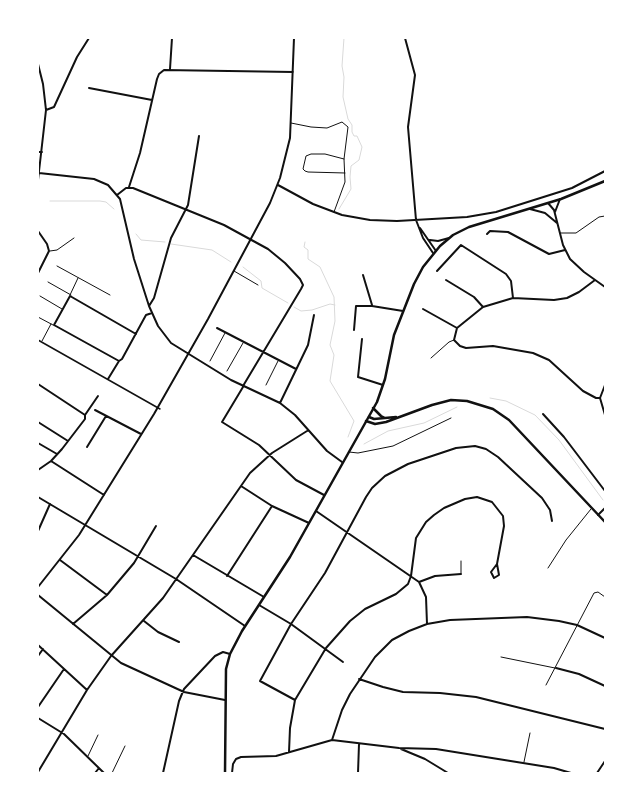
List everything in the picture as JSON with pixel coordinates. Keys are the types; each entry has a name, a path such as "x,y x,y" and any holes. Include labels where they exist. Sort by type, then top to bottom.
{"main road":[{"path":"225,773 226,668 230,654 245,626 286,565 342,462 369,417 383,385 392,341 419,275 434,252 453,235 482,221 561,199 605,181"},
{"path":"366,421 377,424 451,400 467,401 493,409 509,420 605,522"},
{"path":"373,408 381,416 386,418"},
{"path":"369,417 374,420 401,416"}],"street":[{"path":"46,110 54,108 77,57 89,38"},
{"path":"170,69 172,38"},
{"path":"38,587 60,560 85,525 141,434 159,409 266,213 278,185 287,154 291,123 294,38"},
{"path":"405,38 415,74 408,127 416,220 423,238 434,252"},
{"path":"38,64 43,84 46,110 38,180"},
{"path":"117,194 129,187 140,153 159,74 164,70 293,72"},
{"path":"89,88 152,100"},
{"path":"149,306 154,298 171,238 189,200 199,136"},
{"path":"278,185 313,204 334,213 370,220 416,220 467,217 502,210 572,188 605,171"},
{"path":"39,173 94,179 108,185 117,194 124,214 134,259 149,306 171,343 188,355 243,386 280,403 295,415 327,451 342,462"},
{"path":"129,187 224,224 251,239 285,263 299,277 303,285 299,293 262,352 222,422 252,440 296,480 324,495"},
{"path":"561,199 556,206 555,213 559,234 565,250 572,262 605,287"},
{"path":"548,203 555,213"},
{"path":"529,209 545,213 557,224"},
{"path":"418,226 430,240 434,252"},
{"path":"38,231 50,251 38,273"},
{"path":"487,234 490,231 505,232 549,254 565,250"},
{"path":"430,240 440,241 453,235"},
{"path":"437,271 461,245 506,274 510,281 513,298"},
{"path":"362,275 372,306"},
{"path":"446,280 474,297 483,307"},
{"path":"594,280 579,292 566,298 554,300 513,298 483,307 457,328 454,340 460,346 466,348 493,346 533,353 549,360 583,391 596,398 600,398"},
{"path":"119,361 54,325 70,295 136,334"},
{"path":"354,330 356,306 372,306 404,311"},
{"path":"423,309 457,328"},
{"path":"108,379 119,361 122,359 146,315 152,313"},
{"path":"280,403 310,339 314,315"},
{"path":"217,328 296,369"},
{"path":"362,339 358,377 383,385"},
{"path":"38,340 159,409"},
{"path":"38,384 86,415"},
{"path":"605,385 600,398 605,415"},
{"path":"38,470 51,460 68,441 85,419 98,396"},
{"path":"95,410 141,434"},
{"path":"543,414 564,437 605,491"},
{"path":"87,447 106,416"},
{"path":"38,422 68,441"},
{"path":"38,772 87,690 112,656 144,621 176,579 255,468 270,455 308,431"},
{"path":"38,443 57,454"},
{"path":"295,700 260,681 291,624 325,574 347,531 372,488 385,476 408,464 449,450 475,446 486,449 498,456 542,498 550,510 552,521"},
{"path":"51,460 104,495"},
{"path":"241,486 272,506 309,523"},
{"path":"38,497 176,579 245,626"},
{"path":"289,752 290,728 295,700 326,648 350,621 365,609 401,591 408,584 411,576 414,546 419,531 434,515 444,508 466,499 477,497 485,499 498,508 503,516 504,526 496,564 492,572 494,578 499,575 496,564"},
{"path":"38,531 50,504"},
{"path":"227,576 272,506"},
{"path":"598,515 605,508"},
{"path":"316,511 419,582 426,597 427,624"},
{"path":"73,624 107,595 137,557 156,526"},
{"path":"193,555 264,597"},
{"path":"60,560 107,595"},
{"path":"419,582 435,576 461,574"},
{"path":"38,595 120,663 183,691 226,700"},
{"path":"259,605 291,624 326,648 343,662"},
{"path":"332,740 342,710 359,679 375,657 392,640 427,624 450,620 527,617 577,625 605,638"},
{"path":"144,621 158,632 179,642"},
{"path":"38,645 87,690"},
{"path":"38,656 43,650"},
{"path":"164,773 183,691 191,680 215,656 223,652 230,654"},
{"path":"556,668 579,674 605,686"},
{"path":"38,708 64,669"},
{"path":"359,679 383,688 403,692 440,693 476,697 605,729"},
{"path":"38,718 62,732 104,773"},
{"path":"232,773 232,764 236,759 241,757 276,756 332,740 399,748 436,749 554,768 571,773"},
{"path":"358,773 359,744"},
{"path":"399,748 425,759 448,773"},
{"path":"597,773 605,761"},
{"path":"95,773 99,768"}],"lane":[{"path":"291,123 322,128 327,128 342,122 346,124 349,131 344,159 346,172 344,187 334,213"},
{"path":"344,159 325,154 311,154 306,156 303,169 308,172 346,172"},
{"path":"559,234 576,233 599,217 605,216"},
{"path":"50,251 57,250 74,238"},
{"path":"56,266 110,295"},
{"path":"234,271 258,284"},
{"path":"48,282 70,295 79,277"},
{"path":"40,296 63,309"},
{"path":"38,316 54,325"},
{"path":"42,342 51,324"},
{"path":"210,361 225,332"},
{"path":"431,358 449,342 454,340"},
{"path":"227,371 244,343"},
{"path":"266,385 279,361"},
{"path":"348,452 358,453 393,446 451,418"},
{"path":"548,568 566,540 592,509"},
{"path":"461,561 461,574"},
{"path":"546,685 596,592 605,598"},
{"path":"501,657 556,668"},
{"path":"523,764 530,733"},
{"path":"88,756 98,735"},
{"path":"112,773 124,746"}],"waterway":[{"path":"339,209 351,189 351,166 359,160 362,147 357,136 354,136 352,132 352,125 348,119 343,97 344,77 342,66 344,38"},
{"path":"50,201 100,201 106,202 114,209"},
{"path":"136,234 141,240 165,242"},
{"path":"305,242 304,247 308,250 308,259 320,267 334,297 335,321 330,345 334,355 330,381 354,421 348,437"},
{"path":"171,244 212,250 231,262"},
{"path":"243,267 261,281 262,288 288,303"},
{"path":"294,307 301,311 312,310 330,304 335,305"},
{"path":"490,398 506,401 535,415 559,440 603,500"},
{"path":"364,444 388,431 424,423 457,407"}]}
